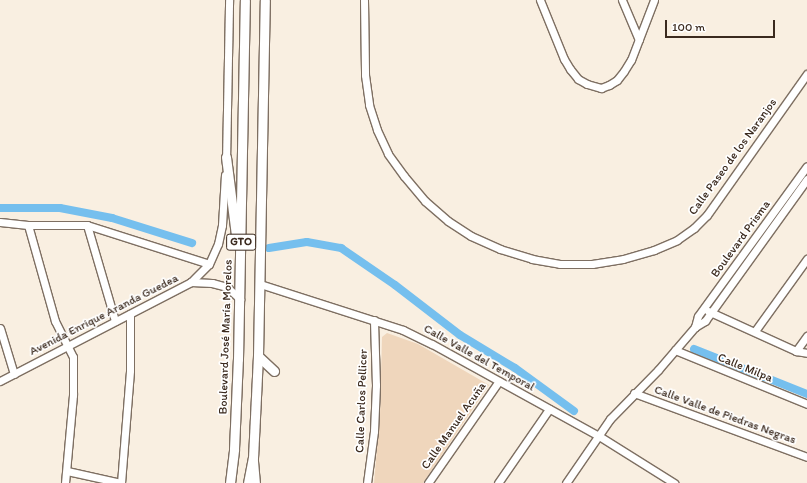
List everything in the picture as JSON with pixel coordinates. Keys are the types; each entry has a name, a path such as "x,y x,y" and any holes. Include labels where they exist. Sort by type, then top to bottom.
{"main road":[{"name":"Boulevard José María Morelos","path":"230,483 234,449 240,299 245,0"},
{"name":"GTO","path":"248,483 253,458 258,356 265,0"},
{"path":"226,157 240,269"},
{"path":"258,356 274,371"}],"street":[{"name":"Boulevard José María Morelos","path":"191,282 209,264 218,244 222,225 226,157 229,0"},
{"name":"Calle Paseo de los Naranjos","path":"364,0 365,75 368,97 376,130 388,154 404,176 425,201 448,221 471,236 500,249 532,259 560,264 592,264 623,259 654,250 677,240 694,228 707,215 807,74"},
{"path":"540,0 564,59 578,79 587,84 601,88 617,80 631,60 654,0"},
{"path":"622,0 639,40"},
{"name":"Boulevard Prisma","path":"695,327 698,316 807,166"},
{"name":"Boulevard Prisma","path":"566,483 610,420 695,327 705,321 807,180"},
{"path":"0,222 28,225 87,226 209,264"},
{"path":"28,225 55,321 71,350 74,364 73,395 65,483"},
{"path":"87,226 115,321"},
{"path":"756,331 807,259"},
{"name":"Avenida Enrique Aranda Guedea","path":"0,381 191,282 212,283 227,287 240,299"},
{"name":"Calle Valle del Temporal","path":"260,284 403,330 432,344 598,436 674,483"},
{"path":"704,308 796,351 807,353"},
{"path":"67,471 121,483 130,370 130,314"},
{"name":"Calle Carlos Pellicer","path":"368,483 374,431 376,385 374,320"},
{"path":"0,328 14,374"},
{"path":"796,351 807,336"},
{"name":"Calle Milpa","path":"675,350 751,383 807,404"},
{"name":"Calle Manuel Acuña","path":"428,483 499,381"},
{"name":"Calle Valle de Piedras Negras","path":"634,393 807,457"},
{"path":"498,483 549,409"},
{"path":"253,458 256,483"}],"shaded area":[{"path":"387,333 418,344 489,385 423,483 374,483 380,415 382,337"}],"waterway":[{"path":"0,208 60,208 112,218 192,243"},
{"path":"269,248 307,242 341,248 395,285 460,335 515,368 574,411"},
{"path":"694,349 807,394"}]}
